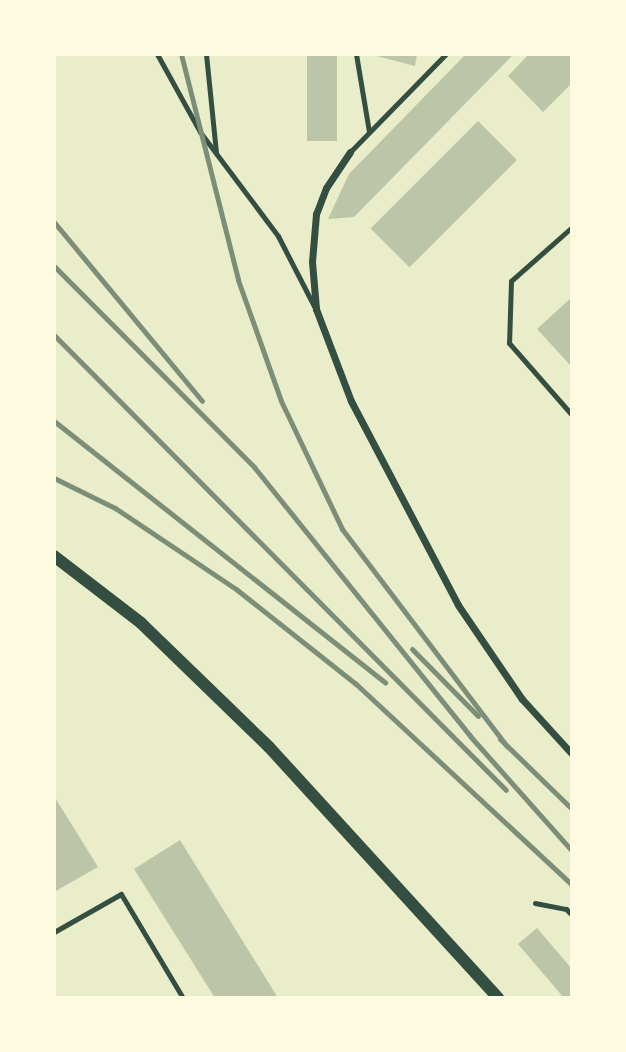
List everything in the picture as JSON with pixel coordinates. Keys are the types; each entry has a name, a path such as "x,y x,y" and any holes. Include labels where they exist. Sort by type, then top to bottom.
{"street":[{"path":"350,152 326,188 316,214 312,262 316,309 351,401 458,605 522,699 572,754"},
{"path":"54,556 141,624 269,747 498,998"}],"lane":[{"path":"157,54 216,152 278,236 316,309"},
{"path":"206,54 216,152"},
{"path":"356,54 369,132"},
{"path":"350,152 446,54"},
{"path":"572,227 511,281 509,343 572,415"},
{"path":"54,932 121,894 183,998"},
{"path":"535,903 566,909 572,915"}],"building":[{"path":"307,54 337,54 337,141 307,141"},
{"path":"369,54 417,54 415,66"},
{"path":"466,54 514,54 354,217 328,219 349,174"},
{"path":"529,54 572,54 572,83 543,112 508,76"},
{"path":"478,121 517,160 409,267 371,228"},
{"path":"572,297 572,367 537,329"},
{"path":"54,796 98,867 54,892"},
{"path":"180,840 278,998 215,998 134,869"},
{"path":"537,928 572,969 572,998 564,998 518,944"}],"railway":[{"path":"181,54 238,280 281,401 342,529 507,746"},
{"path":"54,222 202,401"},
{"path":"54,266 254,467 470,736 572,851"},
{"path":"54,335 506,790"},
{"path":"54,421 385,682"},
{"path":"54,478 115,508 236,589 356,684 572,885"},
{"path":"412,649 478,716"},
{"path":"500,739 572,809"}]}
